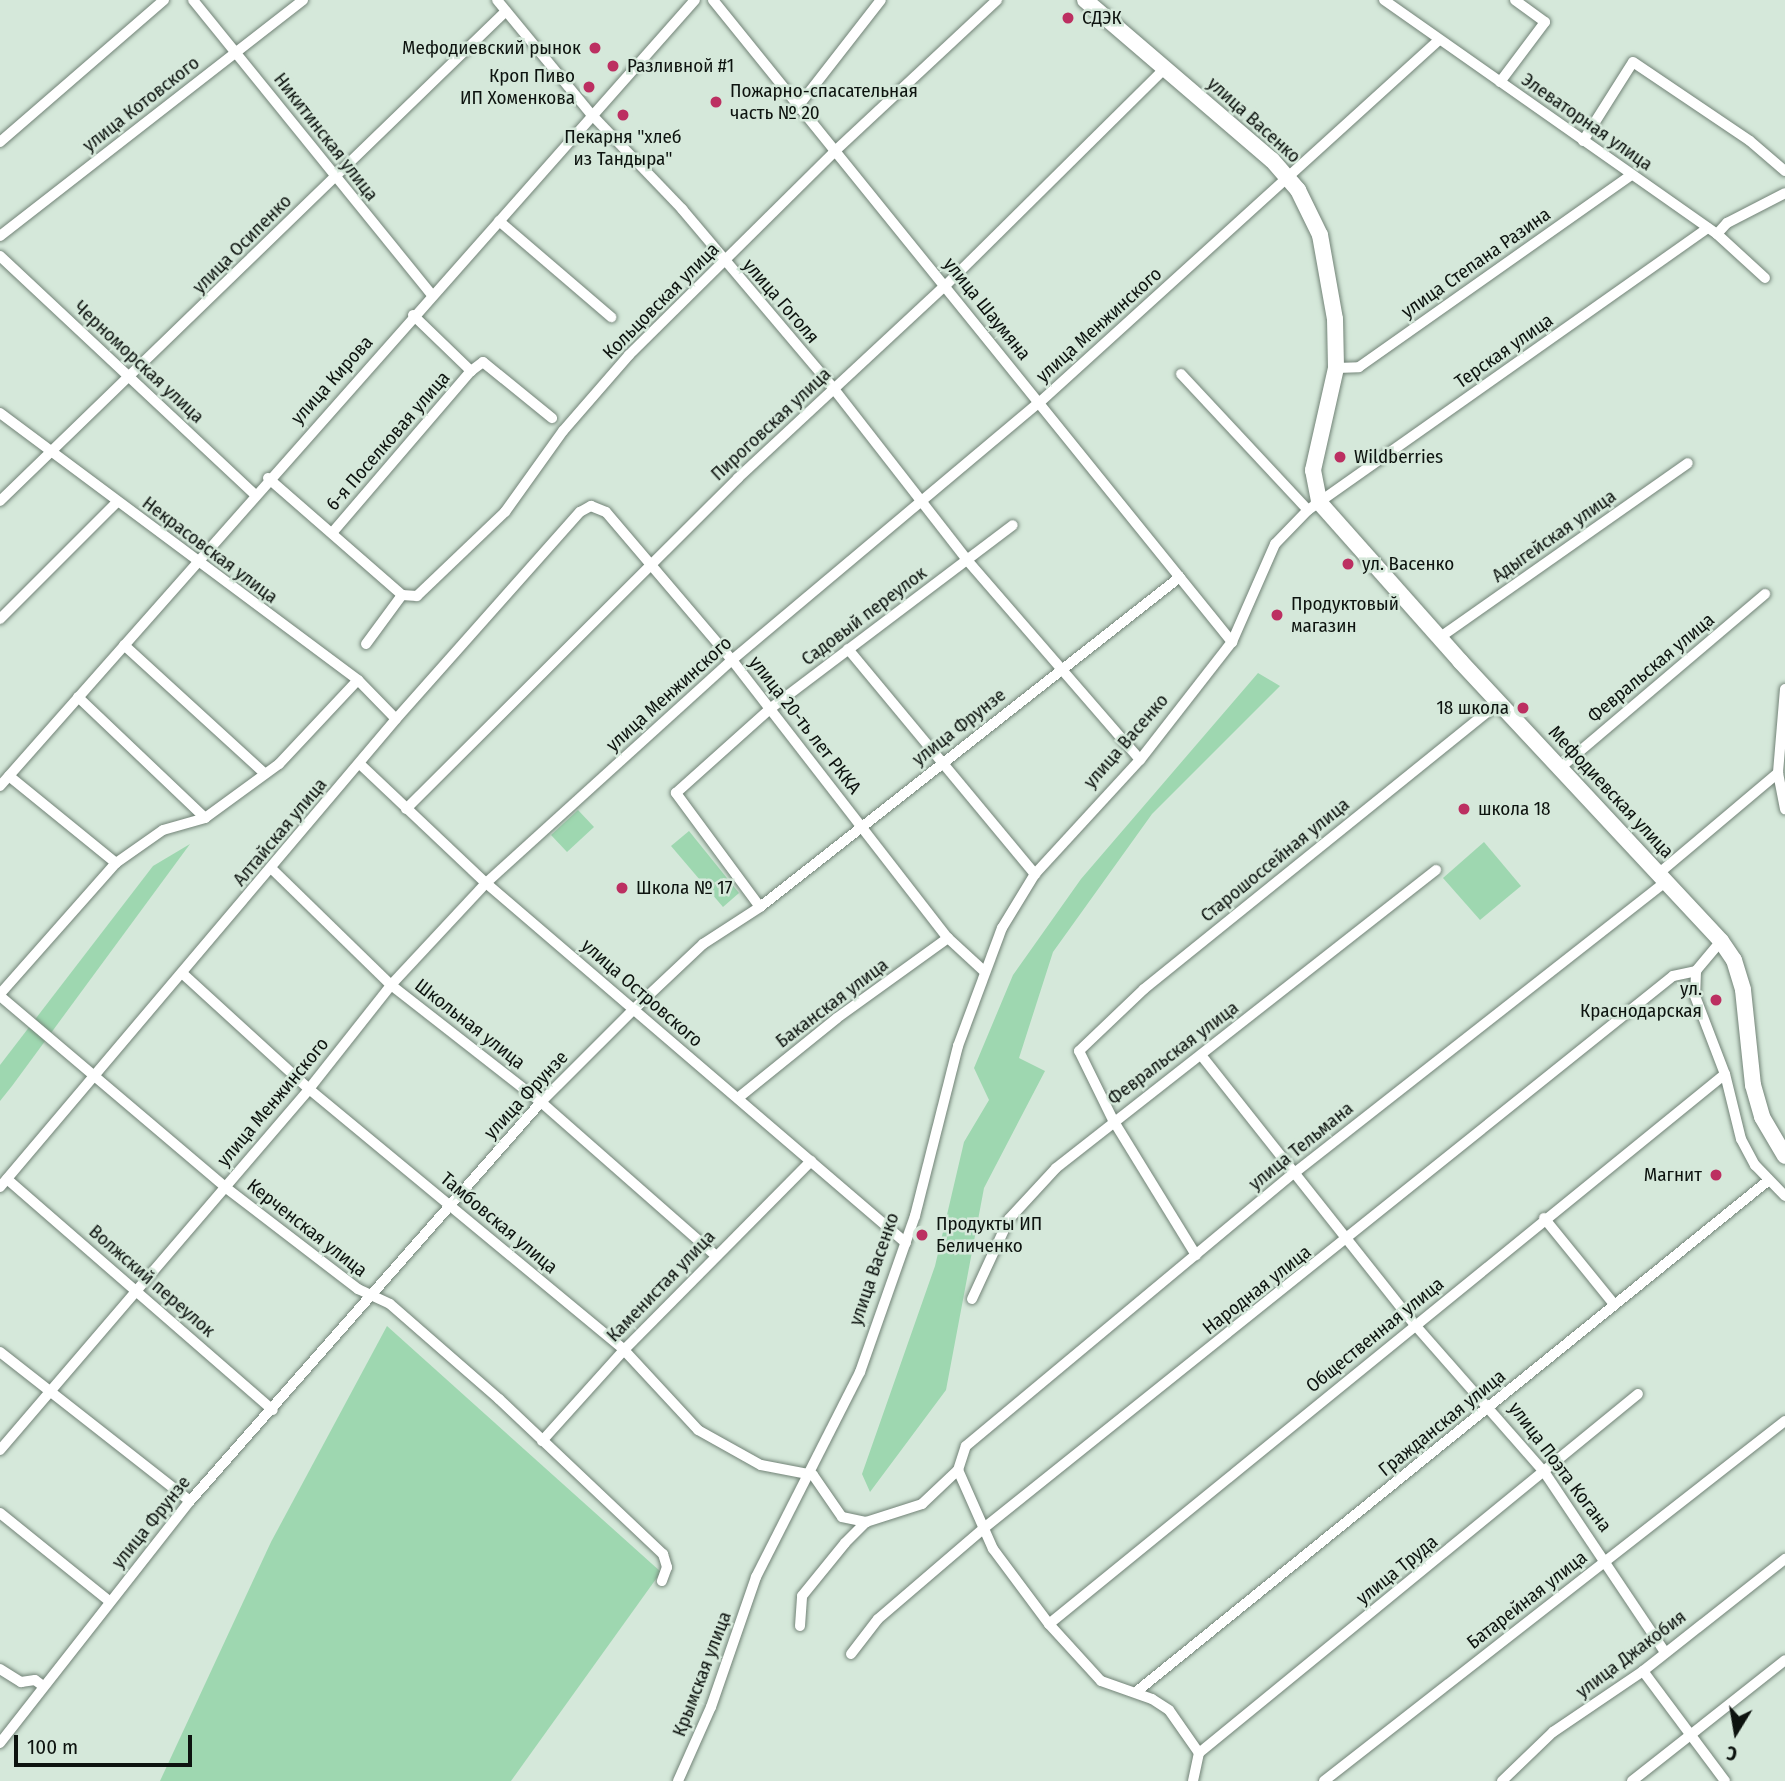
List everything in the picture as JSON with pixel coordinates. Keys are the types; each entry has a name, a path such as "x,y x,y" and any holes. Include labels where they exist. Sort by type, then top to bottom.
{"main road":[{"name":"улица Васенко","path":"1085,0 1288,179 1320,235 1335,319 1336,368 1313,470 1313,506"},
{"name":"Мефодиевская улица","path":"1313,506 1721,941 1734,960 1743,990 1753,1085 1762,1116 1785,1156"}],"street":[{"path":"0,142 164,0"},
{"name":"Никитинская улица","path":"193,0 432,295"},
{"name":"улица Котовского","path":"0,236 303,0"},
{"name":"улица Гоголя","path":"497,0 591,114 682,209 724,263 834,389 967,561 1140,760"},
{"name":"улица Кирова","path":"0,786 197,564 268,478 695,0"},
{"name":"улица Шаумяна","path":"713,0 796,109 947,285 1232,642"},
{"path":"796,109 881,0"},
{"name":"Кольцовская улица","path":"369,640 402,595 417,596 505,512 563,431 629,355 834,152 997,0"},
{"name":"Элеваторная улица","path":"1384,0 1713,231 1765,278"},
{"path":"1500,82 1545,22 1516,0"},
{"name":"улица Осипенко","path":"0,501 49,452 131,378 506,11"},
{"name":"улица Менжинского","path":"0,1450 309,1089 391,985 486,883 732,660 920,499 1040,402 1439,40"},
{"path":"1583,141 1633,62 1750,141 1785,171"},
{"name":"Пироговская улица","path":"406,809 651,564 947,285 1164,69"},
{"name":"улица Степана Разина","path":"1336,368 1359,367 1632,175"},
{"name":"Терская улица","path":"1313,506 1713,231 1785,193"},
{"path":"499,221 611,317"},
{"name":"Черноморская улица","path":"0,256 254,494"},
{"path":"414,315 471,371 483,362 552,418"},
{"name":"6-я Поселковая улица","path":"332,533 471,371"},
{"path":"1181,374 1313,506"},
{"name":"Некрасовская улица","path":"0,413 197,564 358,680 396,719"},
{"name":"Адыгейская улица","path":"1439,638 1688,463"},
{"path":"268,478 402,595"},
{"path":"0,620 116,503"},
{"name":"улица 20-ть лет РККА","path":"591,506 606,512 651,564 771,708 948,938 985,972"},
{"name":"Алтайская улица","path":"3,1183 272,869 396,719 580,512 591,506"},
{"name":"улица Васенко","path":"756,1577 860,1372 906,1242 958,1046 1002,928 1035,874 1140,760 1232,642 1275,544 1313,506"},
{"name":"Садовый переулок","path":"760,907 676,793 771,708 1013,525"},
{"name":"улица Фрунзе","path":"0,1743 190,1501 374,1297 449,1204 541,1102 634,1009 703,944 760,907 860,825 1180,577"},
{"name":"Февральская улица","path":"1560,768 1765,594"},
{"path":"124,645 243,750 264,773"},
{"path":"848,649 1035,874"},
{"path":"0,995 116,863 163,830 205,818 279,764 358,680"},
{"path":"1785,689 1778,772 1785,808"},
{"path":"78,697 205,818"},
{"name":"Старошоссейная улица","path":"1113,1119 1079,1051 1154,981 1499,703"},
{"name":"улица Островского","path":"360,764 486,883 906,1242"},
{"name":"улица Тельмана","path":"958,1470 966,1447 1293,1174 1662,878 1778,772"},
{"path":"9,776 116,863"},
{"name":"Школьная улица","path":"272,869 391,985 541,1102 715,1255"},
{"name":"Февральская улица","path":"972,1299 1009,1219 1024,1198 1113,1119 1201,1055 1436,870"},
{"name":"Баканская улица","path":"738,1098 837,1018 948,938"},
{"path":"1721,941 1696,971 1695,996 1725,1074 1741,1139 1769,1180 1785,1196"},
{"name":"Народная улица","path":"851,1654 878,1619 984,1528 1347,1241 1672,976 1696,971"},
{"name":"Тамбовская улица","path":"182,973 309,1089 624,1350 715,1442 775,1469 807,1472"},
{"name":"Керченская улица","path":"0,995 95,1073 225,1187 374,1297 398,1311 663,1554 667,1567 662,1581"},
{"name":"улица Поэта Когана","path":"1201,1055 1415,1325 1491,1406 1545,1472 1607,1560 1664,1651"},
{"name":"Общественная улица","path":"1049,1624 1544,1218 1725,1074"},
{"path":"1113,1119 1196,1255"},
{"name":"Каменистая улица","path":"542,1441 715,1255 811,1161"},
{"name":"Гражданская улица","path":"1136,1692 1769,1180"},
{"name":"Волжский переулок","path":"3,1183 137,1292 273,1410"},
{"path":"1544,1218 1614,1304"},
{"path":"0,1352 47,1392 190,1501"},
{"name":"улица Труда","path":"1199,1753 1639,1394"},
{"name":"Батарейная улица","path":"1324,1781 1785,1421"},
{"path":"807,1472 842,1517 866,1522 922,1504 958,1470 993,1549 1049,1624 1101,1681 1136,1692 1169,1710 1199,1753 1193,1781"},
{"path":"0,1513 110,1601"},
{"path":"800,1626 802,1596 866,1522"},
{"name":"улица Джакобия","path":"1502,1781 1553,1732 1643,1671 1664,1651 1785,1559"},
{"name":"Крымская улица","path":"678,1781 711,1707 756,1577"},
{"path":"1632,1781 1785,1660"},
{"path":"0,1669 21,1682 35,1680 43,1686"},
{"path":"1643,1671 1725,1781"}],"green space":[{"path":"1258,673 1280,686 1152,814 1053,952 1019,1058 1045,1071 984,1188 946,1390 870,1492 862,1474 935,1266 964,1142 989,1100 974,1068 1013,975 1081,879"},
{"path":"578,810 594,827 567,852 551,835"},
{"path":"689,831 739,893 723,907 671,846"},
{"path":"1484,842 1521,886 1480,920 1443,878"},
{"path":"190,844 0,1101 0,1065 153,866"},
{"path":"387,1326 661,1572 511,1781 160,1781 271,1542"}],"place":[{"name":"СДЭК","path":"1068,18"},
{"name":"Мефодиевский рынок","path":"595,48"},
{"name":"Разливной #1","path":"613,66"},
{"name":"Кроп Пиво ИП Хоменкова","path":"589,87"},
{"name":"Пожарно-спасательная часть № 20","path":"716,102"},
{"name":"Пекарня \"хлеб из Тандыра\"","path":"623,115"},
{"name":"Wildberries","path":"1340,457"},
{"name":"ул. Васенко","path":"1348,564"},
{"name":"Продуктовый магазин","path":"1277,615"},
{"name":"18 школа","path":"1523,708"},
{"name":"школа 18","path":"1464,809"},
{"name":"Школа № 17","path":"622,888"},
{"name":"ул. Краснодарская","path":"1716,1000"},
{"name":"Магнит","path":"1716,1175"},
{"name":"Продукты ИП Беличенко","path":"922,1235"}]}
